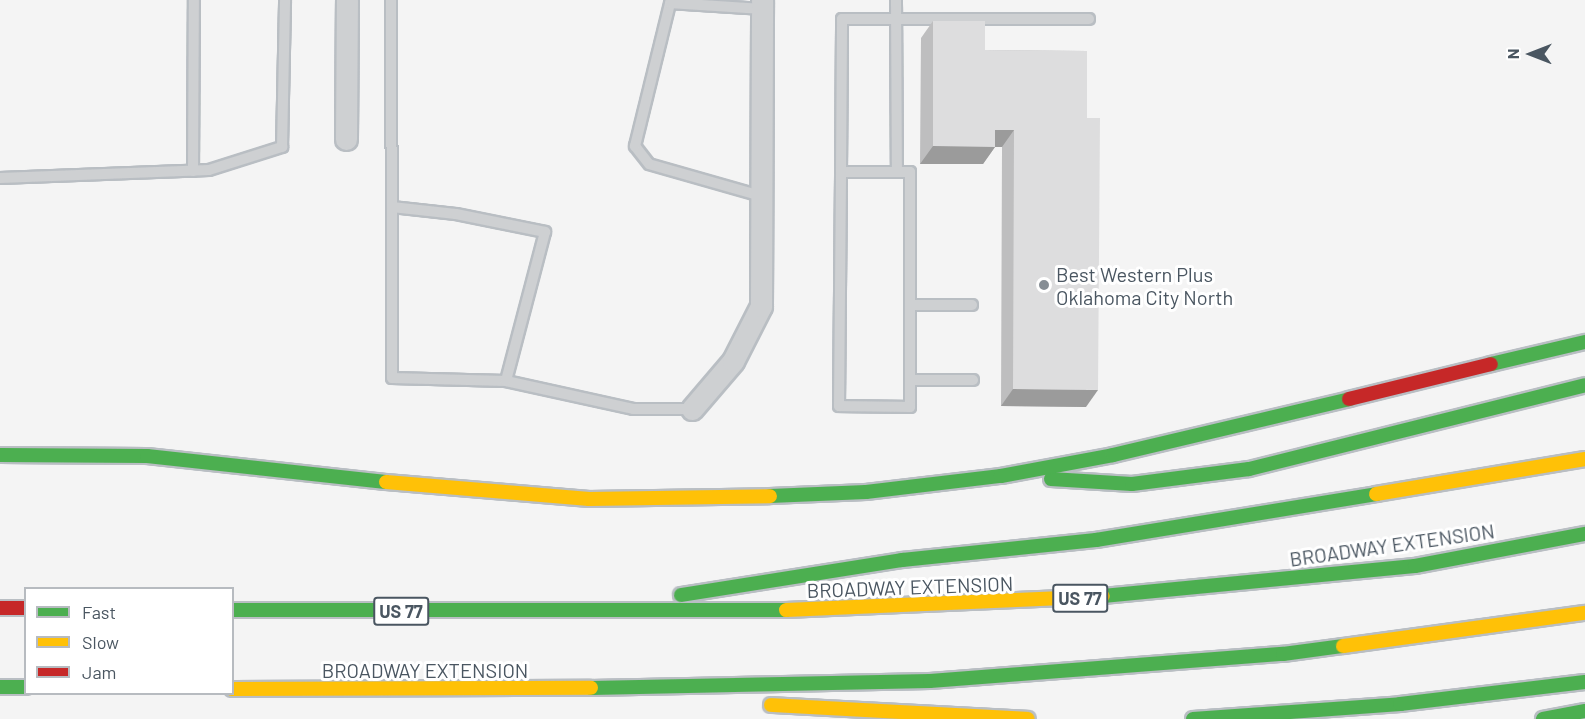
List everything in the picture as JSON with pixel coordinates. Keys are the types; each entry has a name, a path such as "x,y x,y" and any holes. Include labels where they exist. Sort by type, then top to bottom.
{"highway":[{"path":"0,455 147,456 442,488 600,499 845,494 1001,476 1113,455 1585,342"},
{"path":"1001,476 1132,484 1249,469 1585,385"},
{"path":"570,612 902,561 1096,540 1585,459"},
{"name":"BROADWAY EXTENSION","path":"234,610 570,612 835,610 1137,594 1415,566 1585,534"},
{"path":"0,608 24,608"},
{"name":"BROADWAY EXTENSION","path":"234,689 502,690 919,681 1061,673 1283,654 1585,612"},
{"path":"1193,719 1400,704 1585,682"},
{"path":"0,687 24,687"},
{"path":"502,690 693,701"},
{"path":"753,704 1028,719"},
{"path":"1543,719 1585,711"}],"street":[{"path":"346,139 347,0"},
{"path":"692,409 733,362 761,306 762,5"}],"lane":[{"path":"193,171 194,0"},
{"path":"0,178 193,171 253,158 282,147 285,0"},
{"path":"391,0 392,378 506,381 633,409 692,409"},
{"path":"896,0 897,172"},
{"path":"761,196 649,164 634,146 670,3 762,5"},
{"path":"841,172 910,172 910,407 839,406 842,19 1089,19"},
{"path":"392,207 456,214 545,232 506,381"},
{"path":"910,305 972,305"},
{"path":"910,380 973,380"}],"building":[{"name":"Best Western Plus Oklahoma City North","path":"933,21 985,21 985,50 1087,51 1087,118 1100,118 1098,390 1013,389 1014,130 995,130 995,147 933,146"}],"traffic: fast":[{"path":"1491,364 1585,342"},
{"path":"1051,479 1132,484 1249,469 1585,385"},
{"path":"770,496 866,492 1001,476 1113,455 1349,399"},
{"path":"0,455 147,456 386,482"},
{"path":"681,595 902,560 1096,540 1376,494"},
{"path":"1103,596 1415,566 1585,534"},
{"path":"234,610 786,610"},
{"path":"591,688 930,681 1283,654 1343,646"},
{"path":"1193,719 1400,704 1585,682"},
{"path":"0,687 24,687"},
{"path":"1543,719 1585,711"}],"traffic: slow":[{"path":"1376,494 1585,459"},
{"path":"386,482 589,499 770,496"},
{"path":"786,610 1103,596"},
{"path":"1343,646 1585,613"},
{"path":"234,689 591,688"},
{"path":"771,705 1028,719"}],"traffic: jam":[{"path":"1349,399 1491,364"},
{"path":"0,608 24,608"}],"place":[{"name":"Best Western Plus Oklahoma City North","path":"1044,285"}]}
